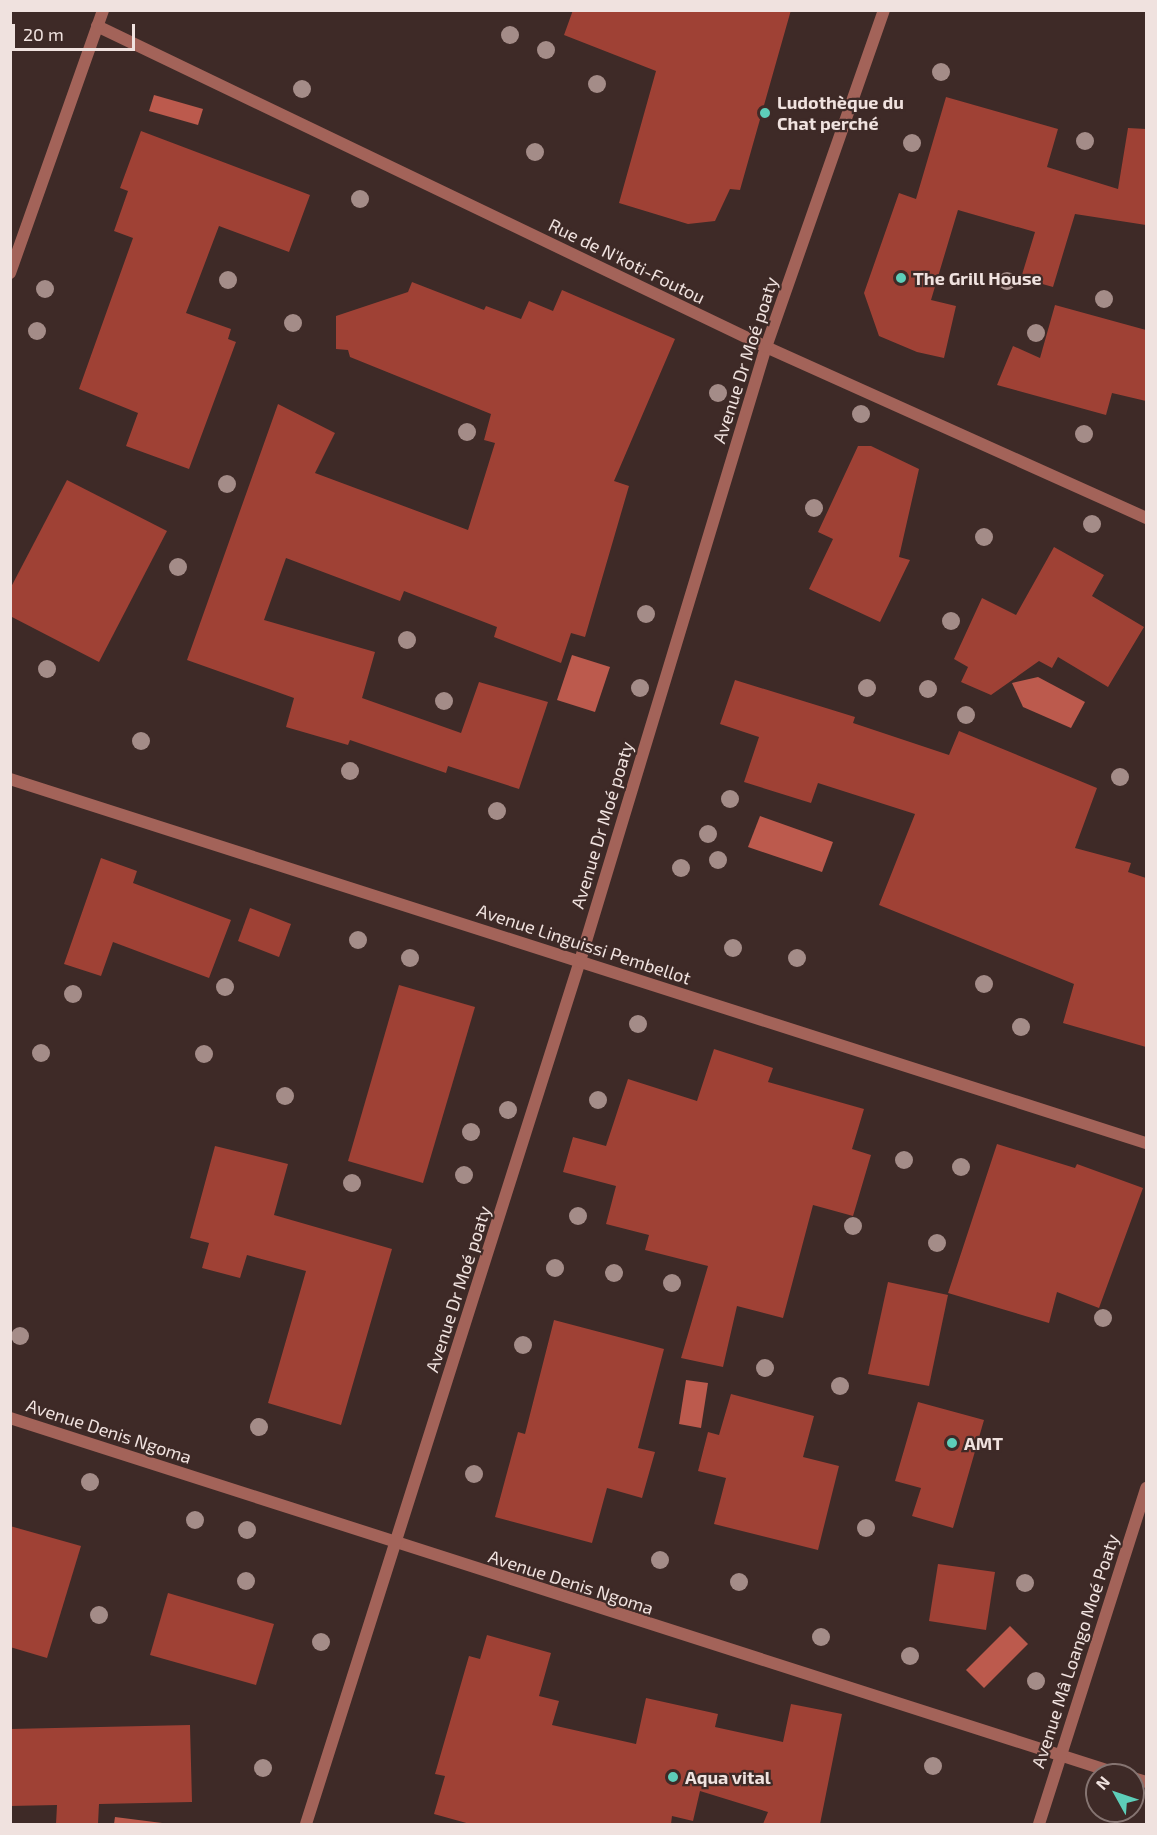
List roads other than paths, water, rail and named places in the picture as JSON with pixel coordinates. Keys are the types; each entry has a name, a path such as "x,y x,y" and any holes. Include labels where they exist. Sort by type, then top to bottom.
{"street":[{"path":"10,273 103,10"},
{"name":"Avenue Dr Moé poaty","path":"306,1824 580,961 766,347 884,10"},
{"name":"Rue de N'koti-Foutou","path":"97,26 766,347 1146,518"},
{"name":"Avenue Linguissi Pembellot","path":"10,779 1146,1143"},
{"name":"Avenue Denis Ngoma","path":"10,1418 396,1545 1085,1764"},
{"name":"Avenue Mâ Loango Moé Poaty","path":"1039,1824 1146,1488"}],"place":[{"name":"Ludothèque du Chat perché","path":"765,113"},
{"name":"The Grill House","path":"901,278"},
{"name":"AMT","path":"952,1443"},
{"name":"Aqua vital","path":"673,1777"}]}
